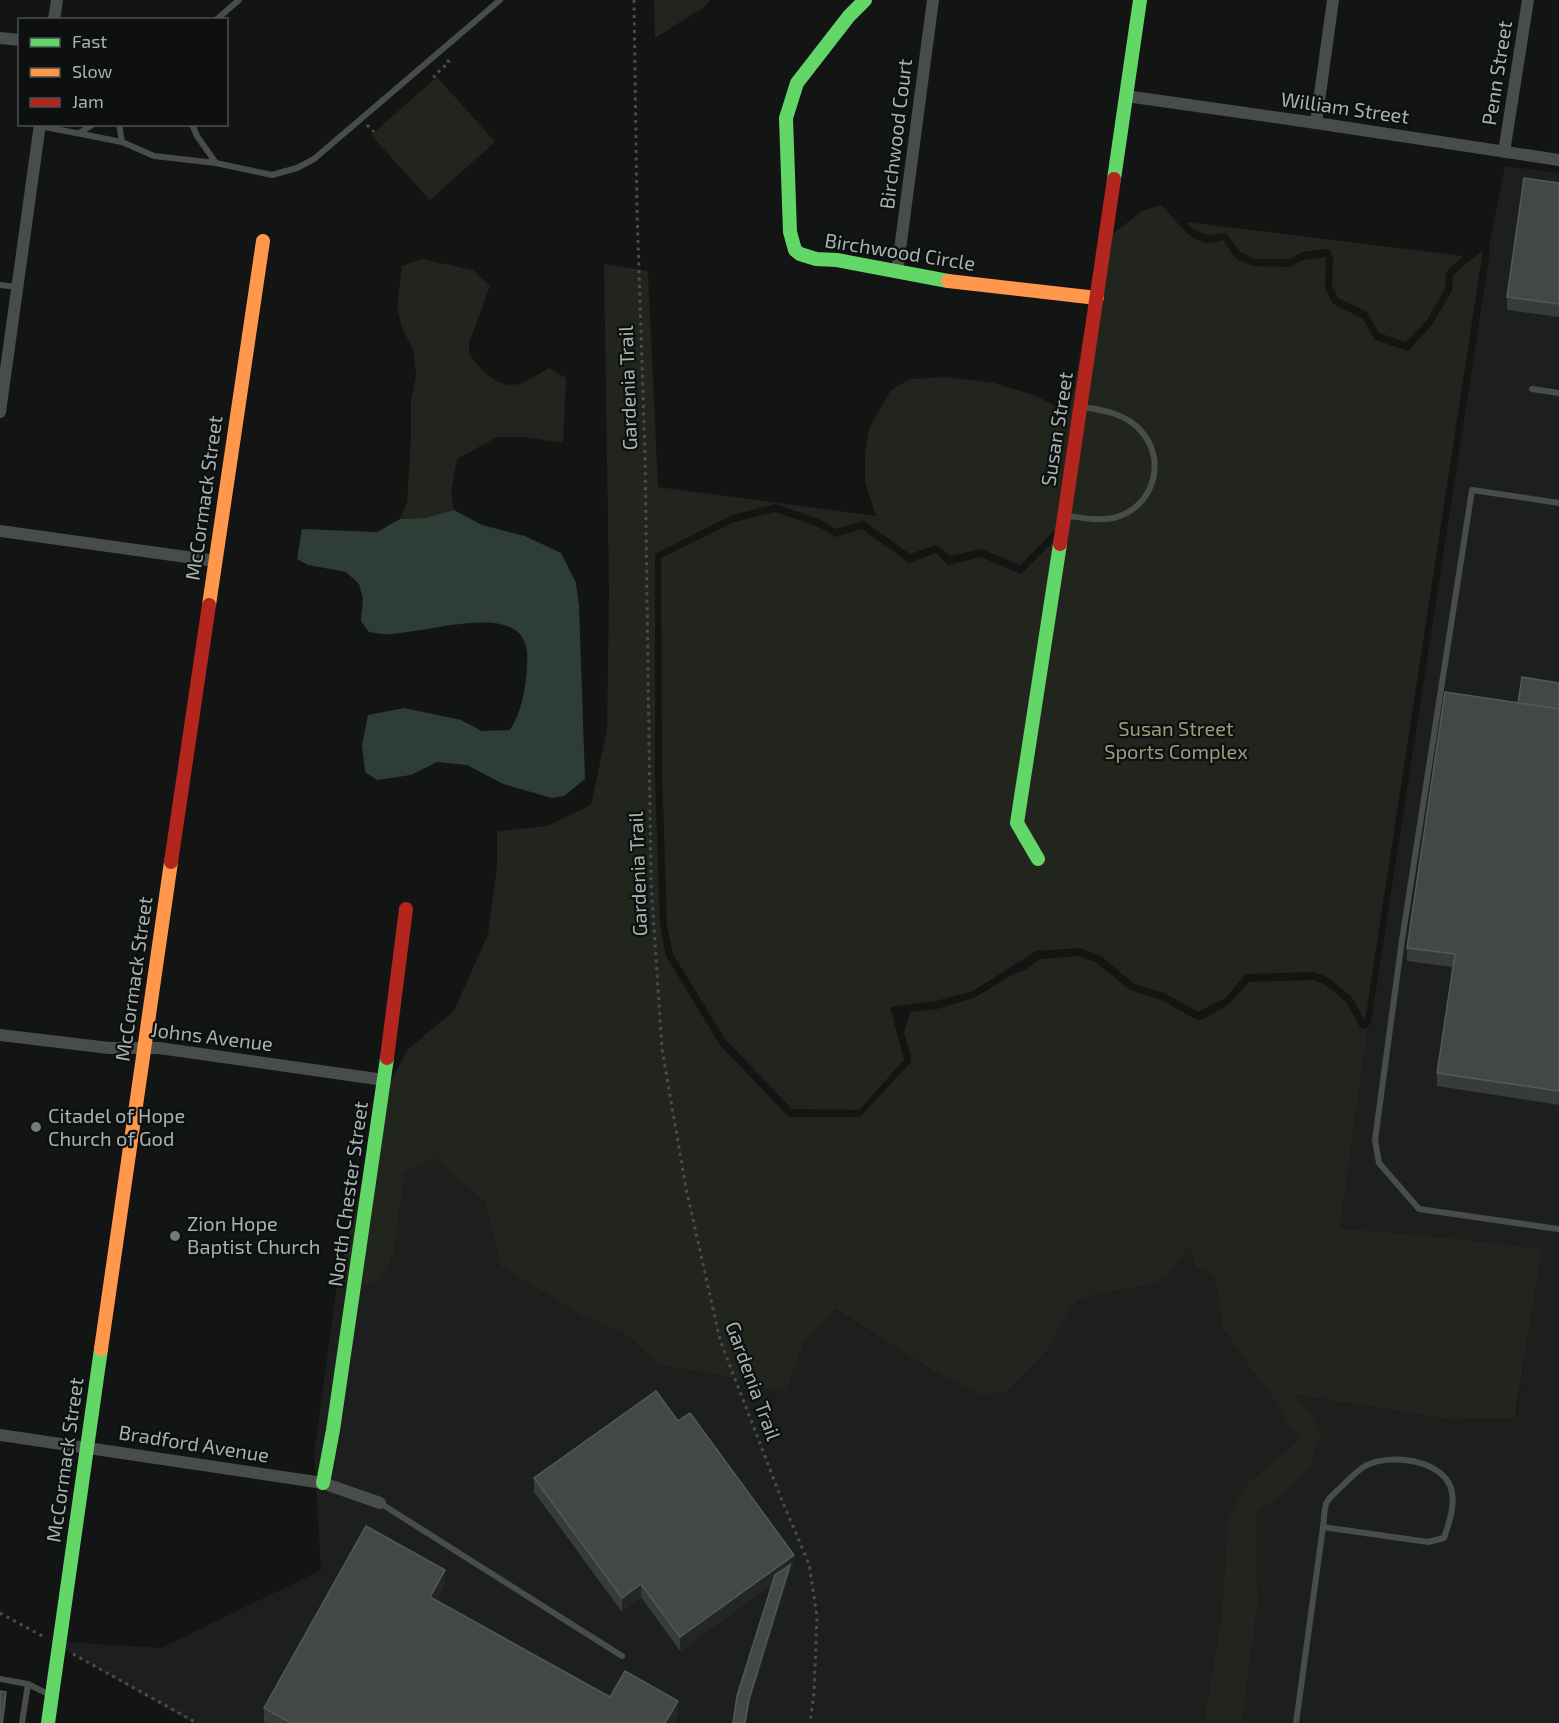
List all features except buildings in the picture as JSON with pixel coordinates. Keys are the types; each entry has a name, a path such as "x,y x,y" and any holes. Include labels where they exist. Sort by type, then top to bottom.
{"street":[{"path":"54,18 57,0"},
{"name":"Birchwood Circle","path":"865,0 849,16 797,83 786,118 790,232 795,250 800,255 816,259 837,260 956,282 1097,298"},
{"name":"Birchwood Court","path":"897,272 933,0"},
{"name":"Susan Street","path":"1038,859 1017,822 1040,681 1140,0"},
{"path":"1316,123 1333,0"},
{"name":"Penn Street","path":"1504,152 1528,0"},
{"path":"0,38 18,40"},
{"name":"William Street","path":"1126,96 1559,160"},
{"path":"0,412 40,126"},
{"name":"McCormack Street","path":"48,1723 86,1447 263,241"},
{"path":"0,531 215,561"},
{"name":"North Chester Street","path":"323,1483 333,1430 384,1080 406,909"},
{"name":"Johns Avenue","path":"0,1035 109,1047 159,1047 384,1080"},
{"name":"Bradford Avenue","path":"0,1435 323,1483 380,1503"}],"lane":[{"path":"218,18 238,0"},
{"path":"45,126 122,142 154,156 216,163 272,175 297,168 314,159 500,0"},
{"path":"78,133 90,126"},
{"path":"119,126 122,142"},
{"path":"193,126 216,163"},
{"path":"0,285 18,287"},
{"path":"1532,389 1559,393"},
{"path":"1064,516 1098,520 1123,515 1143,500 1154,478 1154,456 1141,430 1110,412 1081,406"},
{"path":"1558,1228 1419,1209 1379,1163 1375,1140 1402,940 1472,490 1559,503"},
{"path":"1296,1723 1326,1502 1366,1466 1388,1459 1410,1460 1434,1469 1450,1487 1452,1503 1444,1538 1428,1542 1323,1527"},
{"path":"380,1503 622,1656"},
{"path":"0,1679 28,1684 52,1696"},
{"path":"22,1723 28,1684"}],"path":[{"name":"Gardenia Trail","path":"634,0 637,210 645,455 651,882 662,1049 686,1188 720,1340 809,1564 817,1616 814,1693 810,1723"},
{"path":"0,1613 197,1723"}],"shaded area":[{"path":"1505,166 1559,173 1559,1723 1242,1723 1258,1602 1257,1511 1275,1500 1302,1475 1309,1411 1294,1395 1449,1419 1516,1418 1541,1249 1340,1228 1368,1027 1371,1022 1490,252 1489,246"},
{"path":"454,510 482,525 525,536 561,553 576,583 579,606 585,779 564,796 552,798 503,784 467,765 437,762 411,775 377,780 365,772 362,745 368,715 404,708 461,720 482,731 510,730 518,715 524,691 527,649 522,637 514,629 491,623 451,625 389,634 369,632 361,621 363,598 359,584 346,572 308,565 297,559 302,529 377,532 400,519 424,518"},
{"path":"434,1158 484,1201 500,1266 583,1316 624,1333 659,1365 714,1374 786,1393 804,1343 834,1309 943,1377 980,1395 1008,1391 1051,1346 1062,1320 1078,1301 1093,1295 1144,1286 1167,1278 1190,1244 1213,1274 1218,1293 1222,1328 1269,1391 1299,1440 1248,1482 1228,1518 1221,1621 1204,1723 192,1723 49,1641 161,1648 321,1570 314,1454 338,1277 354,1287 394,1252 405,1172"}],"green space":[{"path":"654,0 710,0 704,7 655,38"},
{"path":"437,77 495,142 430,200 371,135"},
{"name":"Susan Street Sports Complex","path":"1161,205 1195,238 1209,243 1223,240 1236,259 1253,266 1291,267 1302,260 1326,257 1325,288 1333,304 1363,319 1375,340 1408,351 1432,325 1452,291 1453,275 1483,250 1365,1021 1351,996 1327,977 1314,972 1246,974 1225,998 1198,1012 1164,993 1134,984 1101,956 1080,948 1036,951 973,991 936,1001 890,1007 904,1060 859,1110 792,1109 725,1039 673,954 667,926 662,774 661,558 734,522 775,512 819,527 836,537 862,529 909,563 936,553 948,565 981,557 1021,574 1061,534 1106,239 1142,211"},
{"path":"1186,222 1463,256 1446,272 1445,289 1427,320 1406,342 1379,333 1367,312 1338,298 1332,286 1333,257 1330,250 1302,252 1290,259 1255,259 1240,252 1227,234 1205,234"},
{"path":"422,259 473,270 490,286 469,343 469,354 490,377 504,384 519,384 549,368 566,378 563,443 524,437 497,437 457,459 451,492 454,510 424,518 400,519 407,502 411,400 416,375 413,349 402,328 397,308 402,266"},
{"path":"604,264 648,271 658,487 876,516 865,482 865,455 869,428 891,390 910,379 947,377 994,383 1034,395 1069,413 1086,322 1055,530 1020,565 981,549 950,556 936,545 910,554 864,521 836,529 821,520 776,504 732,515 655,554 655,774 660,926 666,956 720,1045 787,1115 792,1117 860,1117 911,1062 904,1033 910,1012 937,1009 974,998 1041,959 1079,956 1097,963 1130,990 1162,1000 1197,1020 1228,1005 1249,982 1313,980 1324,984 1346,1002 1360,1027 1363,1029 1368,1027 1340,1228 1542,1249 1515,1418 1449,1419 1295,1395 1309,1411 1321,1431 1313,1458 1303,1475 1281,1495 1257,1511 1258,1602 1242,1723 1204,1723 1221,1621 1228,1518 1248,1482 1299,1440 1269,1391 1222,1328 1218,1293 1213,1274 1196,1268 1190,1245 1167,1278 1144,1286 1093,1295 1078,1301 1062,1320 1051,1346 1008,1391 980,1395 943,1377 835,1309 804,1343 786,1393 714,1374 659,1365 624,1333 583,1316 500,1266 484,1201 434,1158 405,1172 394,1252 381,1281 353,1287 338,1277 389,1084 408,1049 454,1011 488,934 497,867 497,831 547,826 591,805 607,730 609,591"}],"traffic: fast":[{"path":"865,0 849,16 797,83 786,118 790,232 795,250 816,259 837,260 948,281"},
{"path":"1114,179 1140,0"},
{"path":"1038,859 1017,823 1060,544"},
{"path":"323,1483 333,1430 387,1058"},
{"path":"48,1723 101,1349"}],"traffic: slow":[{"path":"209,605 263,241"},
{"path":"948,281 1097,298"},
{"path":"101,1349 171,862"}],"traffic: jam":[{"path":"1060,544 1114,179"},
{"path":"171,862 209,605"},
{"path":"387,1058 406,909"}],"place":[{"name":"Citadel of Hope Church of God","path":"36,1127"},
{"name":"Zion Hope Baptist Church","path":"175,1236"}]}
